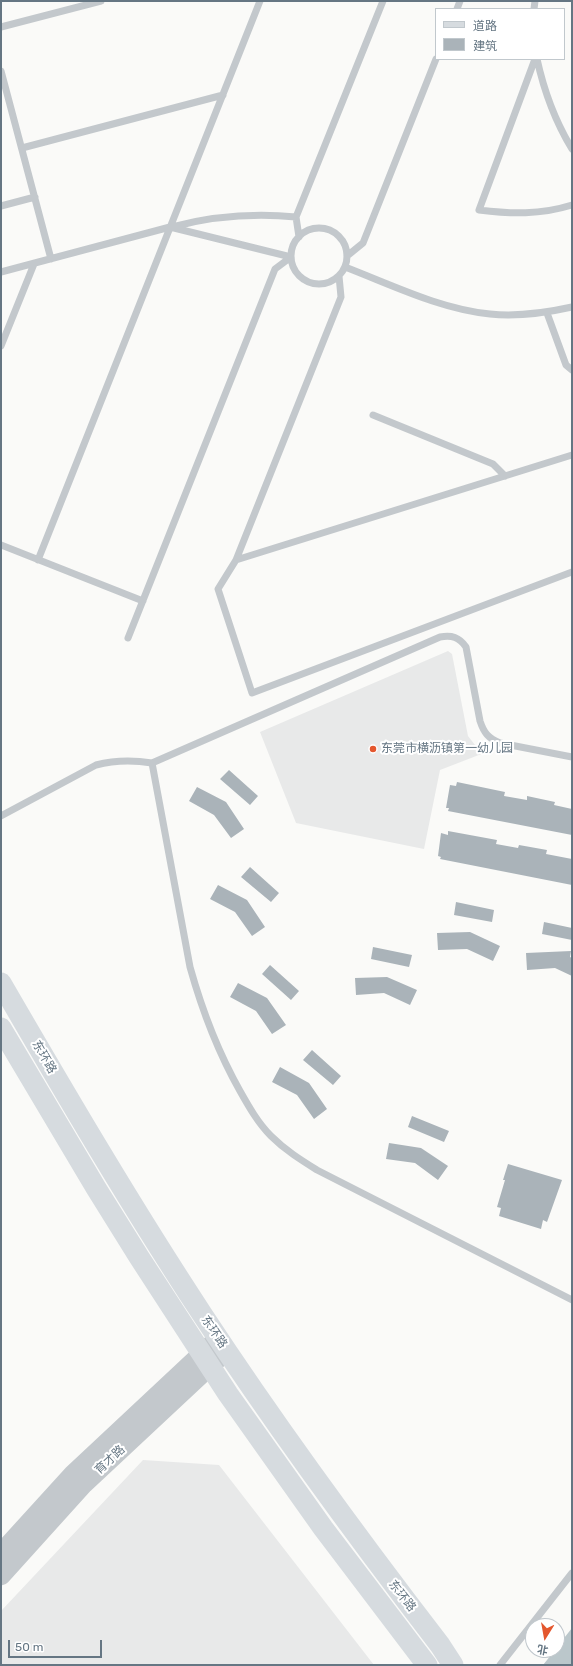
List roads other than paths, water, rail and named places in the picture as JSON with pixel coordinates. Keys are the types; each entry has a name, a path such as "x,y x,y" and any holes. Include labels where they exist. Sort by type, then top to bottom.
{"main road":[{"name":"东环路","path":"1,983 115,1176 222,1344 341,1515 440,1645 453,1665"},
{"name":"东环路","path":"1,1028 96,1188 206,1360 323,1528 427,1665"}],"street":[{"name":"育才路","path":"1,1576 84,1484 222,1344"},
{"name":"育才路","path":"1,1553 73,1474 206,1360"}],"lane":[{"path":"1,27 101,1"},
{"path":"38,560 260,1"},
{"path":"299,237 296,217 383,1"},
{"path":"347,256 363,244 436,60"},
{"path":"536,60 547,98 555,118 572,149"},
{"path":"536,60 478,210 530,214 556,210 572,205"},
{"path":"1,71 51,259"},
{"path":"22,148 223,95"},
{"path":"1,206 35,197"},
{"path":"1,272 170,227 206,219 242,215 296,217"},
{"path":"170,227 291,257"},
{"path":"319,228 329,230 339,236 345,245 347,256 345,267 339,276 330,282 319,284 308,282 299,276 293,267 291,257 293,246 299,237 308,230 319,228"},
{"path":"128,638 275,269 291,257"},
{"path":"1,346 34,264"},
{"path":"345,267 435,302 462,310 518,316 547,313 572,307"},
{"path":"339,276 341,297 236,560 218,590 252,693 572,572"},
{"path":"547,313 566,365 572,370"},
{"path":"374,415 493,464 505,476"},
{"path":"236,560 572,455"},
{"path":"1,545 143,601"},
{"path":"1,816 96,765 118,761 152,763 432,640 448,635 462,641 466,647 480,721 483,731 490,738 500,743 572,757"},
{"path":"152,763 184,942 194,980 218,1046 252,1112 270,1135 287,1150 317,1170 572,1300"},
{"path":"500,1665 572,1573"}],"place":[{"name":"东莞市横沥镇第一幼儿园","path":"373,749"}]}
